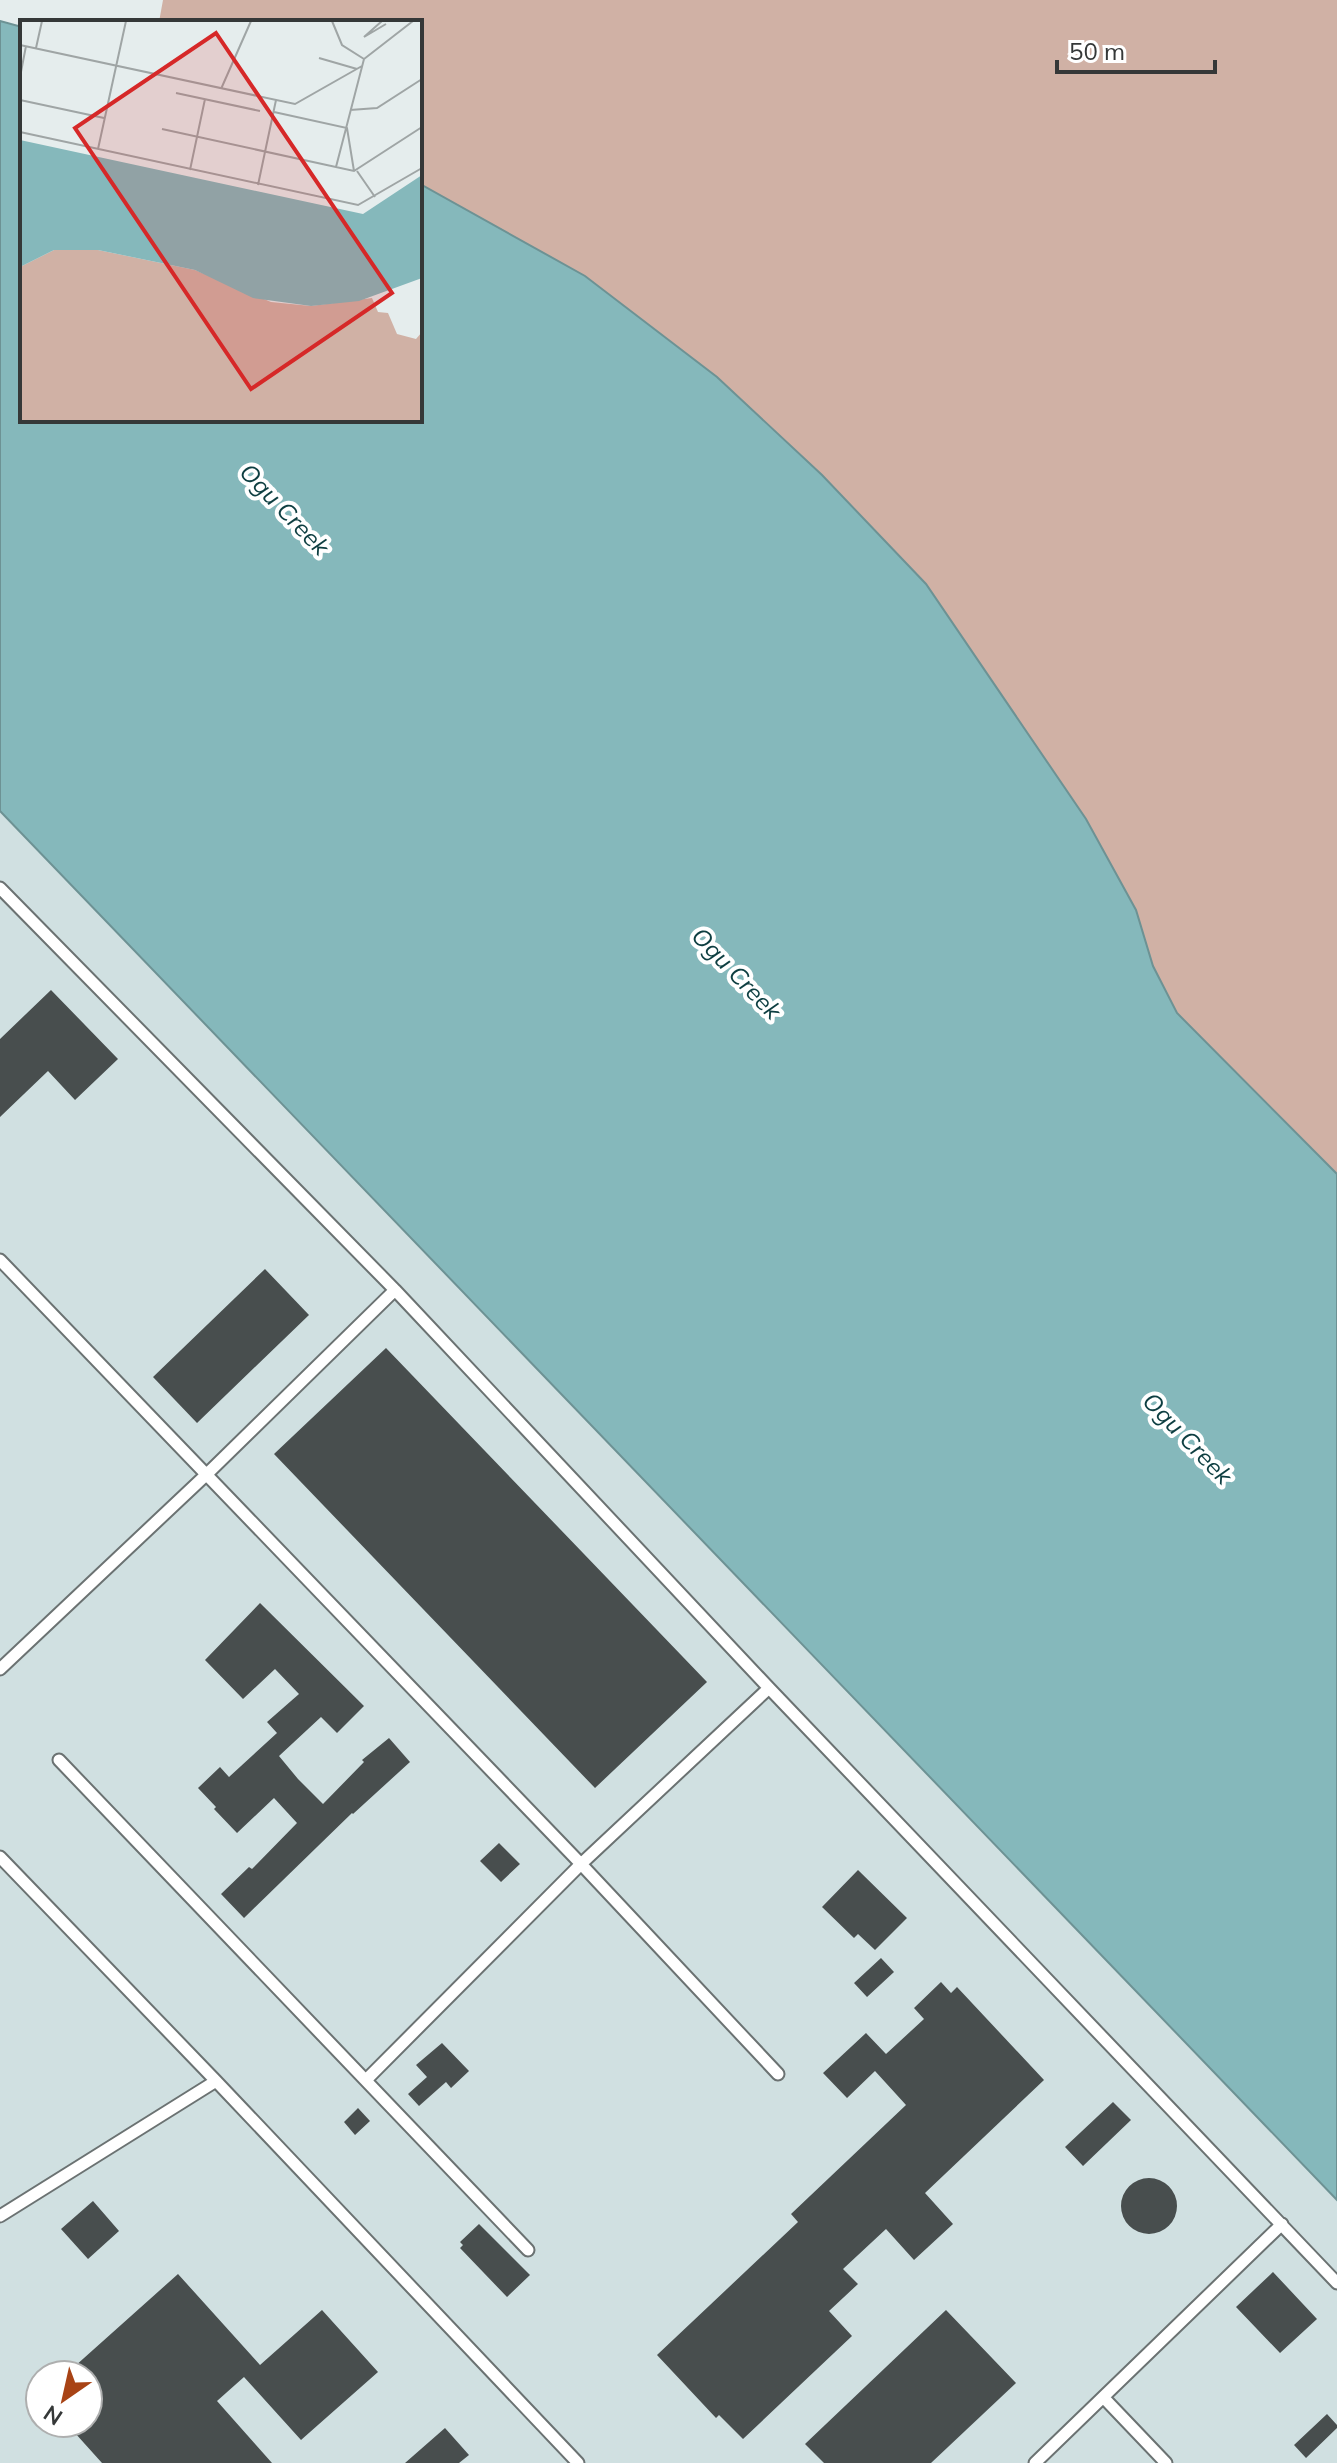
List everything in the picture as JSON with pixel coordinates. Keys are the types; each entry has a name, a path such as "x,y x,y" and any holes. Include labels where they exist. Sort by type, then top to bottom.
{"lane":[{"path":"0,888 395,1290 769,1688 1337,2283"},
{"path":"0,1260 208,1473 778,2074"},
{"path":"0,1669 208,1473 395,1290"},
{"path":"366,2080 581,1864 769,1688"},
{"path":"59,1760 528,2250"},
{"path":"0,1857 578,2463"},
{"path":"0,2216 216,2081"},
{"path":"1035,2463 1282,2224"},
{"path":"1104,2398 1166,2463"}],"shaded area":[{"path":"163,0 1337,0 1337,1174 1177,1013 1153,966 1136,910 1086,819 926,584 585,276 422,185 422,20 159,20"},
{"path":"0,811 1337,2200 1337,2463 0,2463"}],"water":[{"name":"Ogu Creek","path":"0,21 20,26 20,422 422,422 422,185 585,276 717,377 822,475 926,584 1086,819 1136,910 1153,966 1177,1013 1337,1174 1337,2200 0,811"}],"building":[{"path":"51,990 118,1059 75,1100 48,1071 0,1117 0,1039"},
{"path":"265,1269 309,1315 197,1423 153,1377"},
{"path":"386,1348 707,1682 595,1788 274,1454"},
{"path":"260,1603 364,1706 337,1733 321,1717 279,1756 298,1779 323,1804 364,1762 362,1760 389,1738 410,1762 352,1813 244,1918 221,1894 249,1867 252,1869 297,1823 274,1798 237,1833 198,1788 220,1767 229,1777 277,1733 267,1722 299,1694 275,1669 243,1699 205,1660"},
{"path":"499,1843 520,1864 501,1882 480,1861"},
{"path":"858,1870 907,1918 875,1950 858,1934 854,1938 822,1907"},
{"path":"881,1958 894,1972 867,1997 854,1983"},
{"path":"941,1982 951,1993 957,1987 1044,2080 925,2193 953,2224 914,2260 886,2229 843,2269 858,2284 829,2311 852,2336 743,2439 719,2415 716,2418 657,2355 798,2222 791,2214 906,2105 875,2071 847,2098 823,2073 866,2033 886,2054 924,2019 914,2008"},
{"path":"442,2043 469,2071 451,2088 446,2082 419,2106 408,2094 427,2077 416,2065"},
{"path":"1113,2102 1131,2120 1083,2166 1065,2147"},
{"path":"358,2108 370,2121 355,2135 344,2122"},
{"path":"1149,2178 1169,2186 1177,2206 1169,2226 1149,2234 1129,2226 1121,2206 1129,2186"},
{"path":"93,2201 119,2231 88,2259 61,2229"},
{"path":"479,2224 530,2275 507,2297 460,2248 463,2245 460,2242"},
{"path":"1273,2272 1317,2319 1280,2353 1236,2307"},
{"path":"178,2274 260,2365 322,2310 378,2372 301,2440 244,2377 217,2401 272,2463 102,2463 80,2439 104,2439 104,2359 83,2359"},
{"path":"946,2310 1016,2383 931,2463 824,2463 805,2444"},
{"path":"1327,2414 1337,2428 1306,2458 1294,2445"},
{"path":"445,2428 469,2455 459,2463 405,2463"}]}
